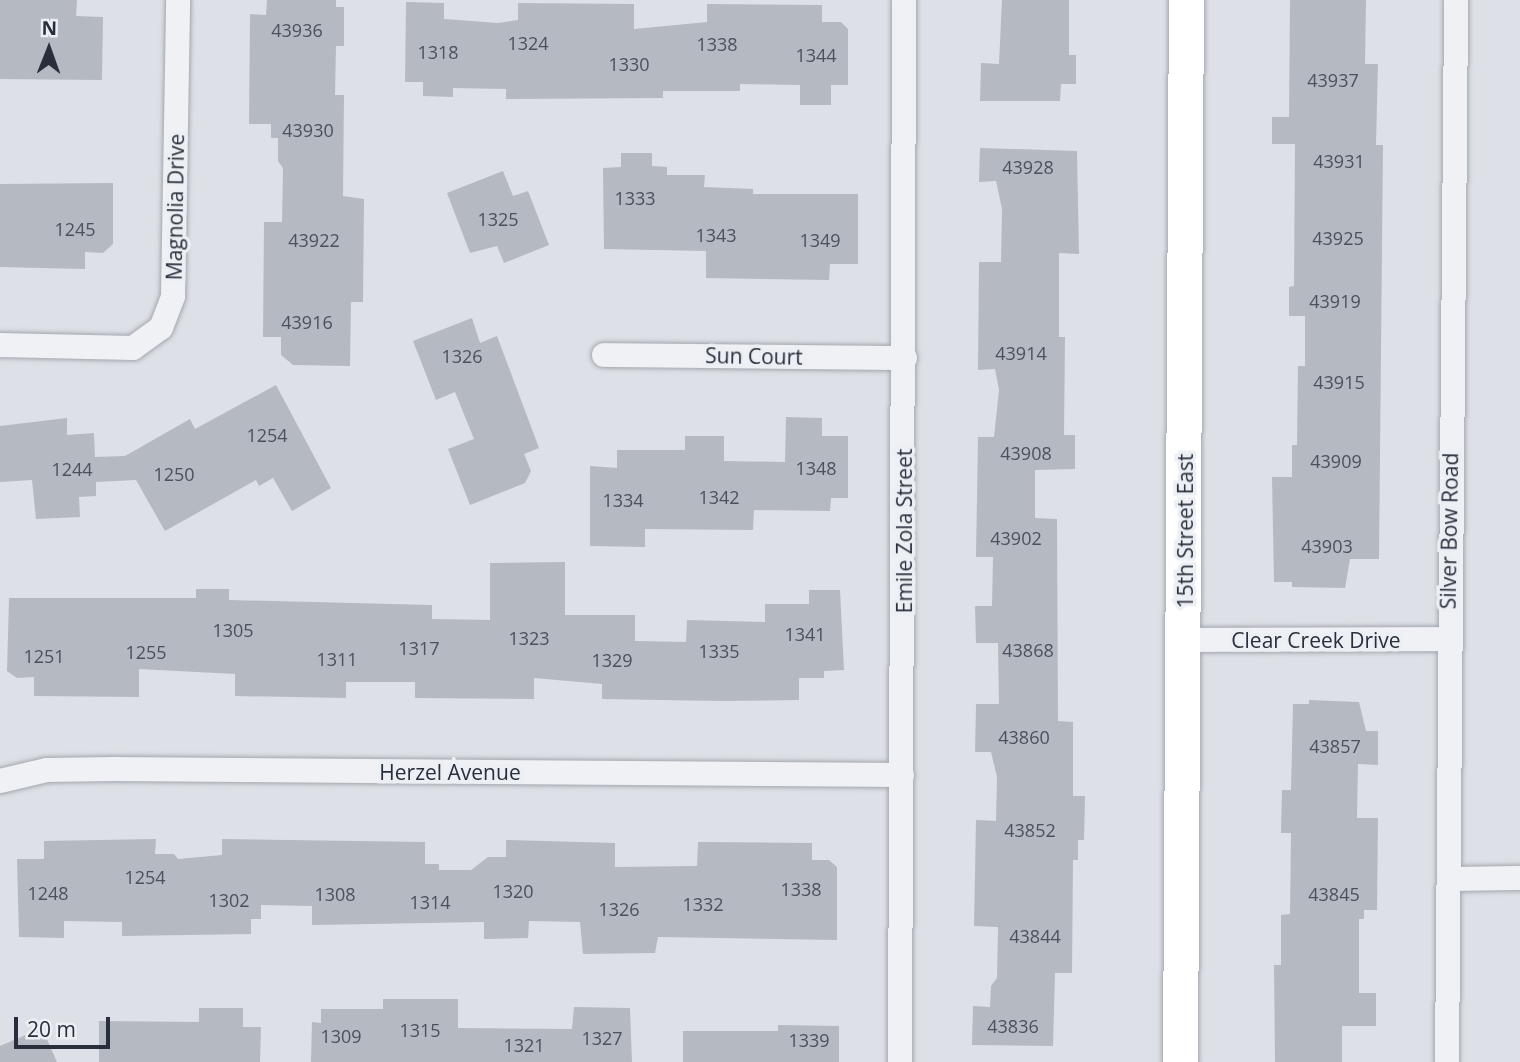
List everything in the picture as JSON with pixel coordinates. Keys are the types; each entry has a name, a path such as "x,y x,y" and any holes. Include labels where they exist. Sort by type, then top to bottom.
{"street":[{"name":"Magnolia Drive","path":"0,345 133,348 162,328 173,296 178,0"},
{"name":"Emile Zola Street","path":"901,1062 904,0"},
{"name":"15th Street East","path":"1180,1062 1185,640 1186,0"},
{"name":"Silver Bow Road","path":"1447,1062 1447,639 1457,0"},
{"name":"Sun Court","path":"604,355 905,358"},
{"name":"Clear Creek Drive","path":"1185,640 1447,639"},
{"name":"Herzel Avenue","path":"0,781 47,770 113,769 902,775"},
{"path":"1449,879 1520,878"}],"building":[{"path":"0,0 77,0 76,16 103,17 102,80 0,79"},
{"path":"267,0 336,0 336,7 344,7 344,46 336,46 335,95 344,95 343,196 364,199 363,302 351,302 350,366 293,365 281,355 281,337 263,337 264,222 282,222 283,168 278,161 278,138 271,138 271,124 249,124 250,14 266,15"},
{"path":"1002,0 1069,0 1069,55 1076,55 1076,84 1061,84 1060,101 980,101 981,63 999,64"},
{"path":"1290,0 1366,0 1365,64 1378,64 1376,145 1383,145 1379,559 1350,559 1345,588 1292,587 1292,582 1274,582 1272,477 1292,477 1292,445 1297,445 1298,366 1305,366 1305,316 1289,316 1289,287 1294,286 1295,144 1272,144 1272,117 1289,117"},
{"path":"406,2 444,3 444,19 498,23 518,20 518,3 634,4 634,29 707,22 707,4 822,5 822,22 841,22 848,29 848,85 831,85 831,105 800,105 800,85 740,84 740,91 663,91 663,98 506,99 506,89 453,88 453,97 423,96 423,82 405,82"},
{"path":"980,148 1077,151 1079,254 1059,253 1059,337 1065,337 1064,435 1075,435 1075,469 1035,470 1035,518 1057,519 1058,721 1073,722 1073,796 1085,796 1084,840 1078,840 1078,860 1073,860 1072,973 1055,973 1053,1046 972,1045 973,1006 990,1007 991,986 997,978 998,927 974,926 976,820 996,821 997,777 991,752 975,752 976,704 999,704 998,643 976,643 975,606 992,606 993,557 976,557 978,437 994,437 999,390 995,369 978,370 979,262 1001,262 1002,209 996,181 979,182"},
{"path":"621,153 652,153 652,166 667,167 667,175 705,175 704,187 753,189 753,194 858,194 858,264 830,264 829,280 706,278 706,251 604,249 603,168 621,167"},
{"path":"503,171 513,196 528,191 549,245 504,263 497,246 470,253 447,193"},
{"path":"113,183 113,244 103,253 85,252 85,269 0,267 0,184"},
{"path":"472,318 480,343 497,336 539,448 524,454 531,471 525,483 470,505 448,449 474,439 455,392 436,400 413,341"},
{"path":"276,385 331,488 292,511 273,478 259,486 256,480 165,531 136,480 96,482 96,496 79,497 80,517 36,519 32,480 0,482 0,426 67,418 67,435 94,433 95,457 125,456 190,419 195,429"},
{"path":"786,417 822,418 822,436 848,436 848,498 831,498 830,511 754,510 753,530 645,529 645,547 590,546 590,466 617,468 617,450 685,450 685,436 724,436 724,461 785,462"},
{"path":"565,562 565,615 635,615 635,641 686,642 687,620 765,622 765,604 809,604 809,590 840,590 844,670 824,671 824,678 799,678 799,700 724,701 602,699 602,684 534,678 534,699 415,698 415,682 346,682 346,698 235,696 235,674 139,669 139,697 34,696 34,677 17,678 7,671 9,598 196,598 196,589 229,589 229,600 432,605 432,619 490,620 490,563"},
{"path":"1309,700 1359,702 1366,731 1378,731 1378,765 1358,764 1357,818 1378,818 1377,910 1364,910 1364,919 1359,919 1359,993 1376,993 1376,1026 1342,1026 1342,1062 1275,1062 1274,965 1281,965 1281,915 1290,914 1291,833 1281,833 1282,790 1291,790 1293,704 1309,704"},
{"path":"156,839 155,854 174,854 178,859 222,855 222,839 425,842 425,864 439,864 439,870 471,870 488,857 506,857 506,840 615,843 615,867 697,866 698,842 812,843 812,860 829,860 837,867 837,940 658,937 655,953 583,954 580,922 529,921 528,938 484,939 484,922 312,925 312,906 261,905 261,919 251,919 251,934 122,936 122,922 64,921 64,938 19,937 17,859 44,859 44,841"},
{"path":"383,999 458,999 458,1028 572,1029 574,1007 630,1008 632,1062 311,1062 312,1022 321,1023 321,1009 383,1009"},
{"path":"199,1008 243,1008 243,1027 261,1027 260,1062 99,1062 99,1021 199,1022"},
{"path":"778,1025 839,1026 839,1062 683,1062 683,1031 778,1031"},
{"path":"42,1028 57,1062 0,1062 0,1046"}]}
